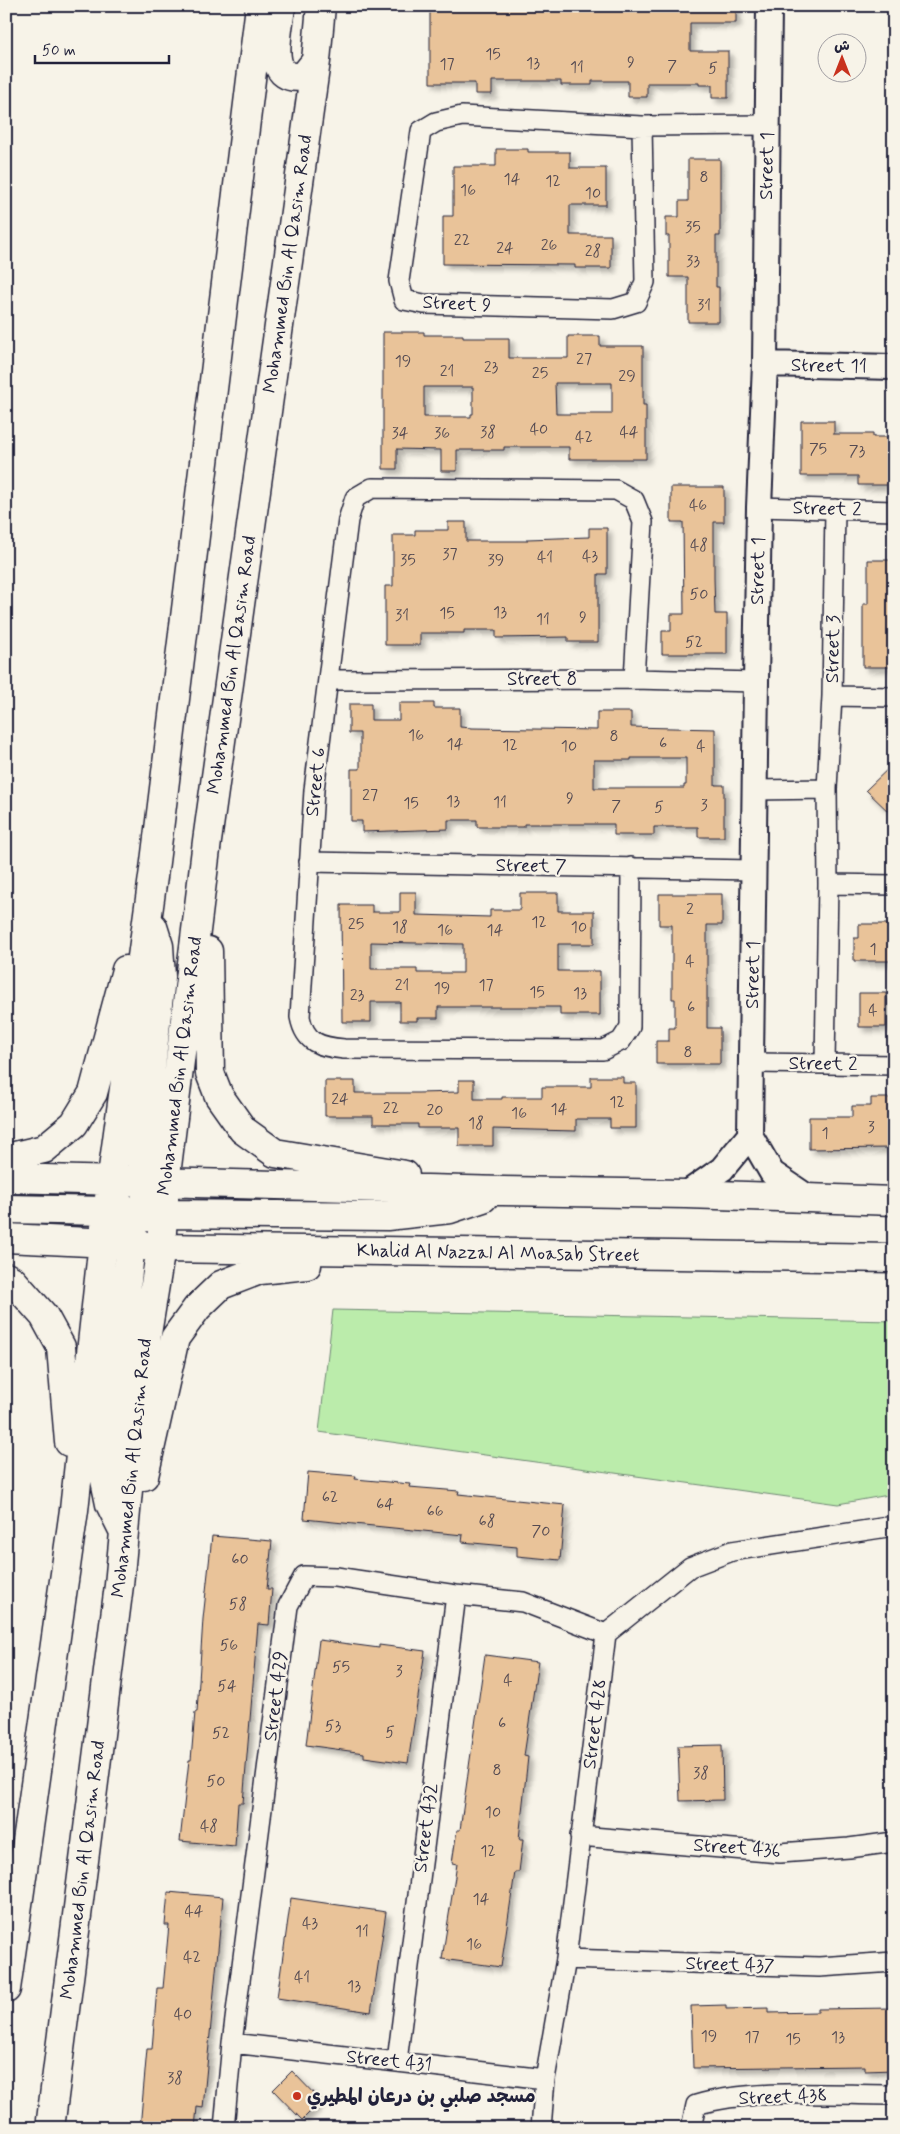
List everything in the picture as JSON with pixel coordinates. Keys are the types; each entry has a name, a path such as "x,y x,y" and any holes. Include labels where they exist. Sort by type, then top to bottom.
{"main road":[{"path":"113,1180 155,862 260,6"},
{"path":"281,6 276,60 280,70 286,76 294,78 304,76 316,62"},
{"name":"Mohammed Bin Al Qasim Road","path":"50,2128 119,1585 137,1395 162,1248 141,1208 207,841 316,62 321,6"},
{"path":"207,841 210,1073 219,1096 243,1130 275,1153 503,1191 686,1194 894,1201"},
{"path":"6,1158 44,1149 74,1124 93,1093 155,862"},
{"path":"124,1531 110,1504 105,1480 141,1208 141,1157 161,977 159,946 148,917"},
{"path":"6,1178 113,1180 141,1208"},
{"path":"6,1209 141,1208 387,1216 450,1209 503,1191"},
{"path":"6,1989 74,1510 103,1242 141,1208"},
{"path":"6,1238 103,1242"},
{"name":"Khalid Al Nazzal Al Moasab Street","path":"162,1248 894,1258"},
{"path":"119,1585 175,1338 197,1308 221,1285 260,1270 422,1252"},
{"path":"6,1277 14,1281 44,1316 62,1347 74,1510"}],"street":[{"name":"Street 1","path":"750,1135 759,507 765,364 769,6"},
{"name":"Street 9","path":"642,126 645,282 636,302 613,310 424,304 404,300 399,280 421,131 436,122 462,116 642,126 768,125"},
{"name":"Street 11","path":"765,364 894,367"},
{"name":"Street 6","path":"631,867 630,1027 621,1041 603,1050 344,1049 326,1047 313,1041 303,1031 300,1017 314,790 348,520 355,498 372,488 616,490 634,500 643,522 634,679"},
{"name":"Street 2","path":"759,507 894,511"},
{"name":"Street 3","path":"825,1063 828,884 827,789 832,696 835,509"},
{"name":"Street 8","path":"328,680 634,679 756,682"},
{"path":"832,696 894,697"},
{"path":"755,790 827,789"},
{"name":"Street 7","path":"309,862 754,870"},
{"path":"828,884 894,885"},
{"name":"Street 2","path":"752,1063 894,1065"},
{"path":"686,1194 722,1170 750,1135 772,1173 809,1198"},
{"path":"606,1634 690,1567 732,1550 894,1527"},
{"name":"Street 429","path":"224,2128 232,2043 288,1606 304,1576 336,1576 456,1595 523,1602 606,1634"},
{"name":"Street 432","path":"397,2061 456,1595"},
{"name":"Street 428","path":"541,2128 545,2079 566,1959 606,1634"},
{"name":"Street 436","path":"580,1836 780,1853 849,1848 894,1842"},
{"name":"Street 437","path":"566,1959 819,1967 894,1962"},
{"name":"Street 431","path":"232,2043 545,2079"},
{"name":"Street 438","path":"691,2128 696,2105 714,2100 781,2094 894,2095"}],"green space":[{"path":"333,1310 894,1321 894,1494 838,1504 319,1432"}],"building":[{"path":"430,6 736,6 736,23 690,23 690,51 728,51 728,98 712,98 712,85 699,85 699,83 647,83 647,97 628,97 628,81 592,81 592,85 561,85 561,81 492,81 492,94 475,94 475,83 430,83"},
{"path":"496,149 528,149 528,152 570,152 570,168 606,168 606,205 570,205 570,235 611,235 611,268 575,268 575,265 443,264 443,216 453,216 453,166 496,166"},
{"path":"688,159 720,159 720,236 716,236 716,287 719,287 719,322 688,322 688,277 669,277 669,236 666,236 666,217 679,217 679,201 688,201"},
{"path":"383,332 424,332 424,335 463,335 463,338 509,338 509,358 568,358 568,336 600,336 600,346 643,346 643,405 646,405 646,459 569,459 569,447 504,447 504,450 457,450 457,471 441,471 441,450 397,449 397,469 383,469","holes":["555,383 612,383 612,414 556,414","424,387 473,387 473,414 471,414 471,417 424,417"]},
{"path":"801,421 834,421 834,434 873,434 873,437 894,437 894,485 858,485 858,476 801,476"},
{"path":"671,487 724,487 724,522 714,522 714,578 715,614 727,614 727,654 662,654 662,631 671,631 671,614 684,614 683,522 671,522"},
{"path":"448,522 466,522 466,541 527,541 527,539 589,537 589,528 607,528 607,574 598,574 598,642 568,642 568,637 496,638 496,630 464,630 464,633 420,633 420,645 385,645 385,586 393,586 393,535 415,535 415,530 448,530"},
{"path":"868,560 894,560 894,667 863,667 863,604 868,604"},
{"path":"399,703 434,703 434,708 460,708 460,727 597,730 597,712 631,712 631,727 715,729 715,785 724,785 724,837 698,837 698,827 654,827 654,835 614,835 614,824 524,824 524,827 477,827 477,820 448,820 448,829 362,832 362,821 351,821 351,769 360,769 360,733 349,733 349,704 371,704 371,720 399,720","holes":["686,758 686,785 684,785 684,788 594,788 594,760"]},
{"path":"894,763 894,817 866,790"},
{"path":"400,892 416,892 416,915 490,917 490,910 520,910 520,893 558,893 558,911 594,911 594,944 558,944 558,971 600,971 600,1015 560,1015 560,1007 438,1007 438,1018 417,1018 417,1021 400,1021 400,1002 371,1002 371,1022 342,1022 341,905 372,905 372,912 400,912","holes":["371,942 463,944 463,973 417,973 417,969 371,969"]},
{"path":"659,894 722,894 722,925 707,925 707,1028 720,1028 720,1064 656,1064 656,1041 669,1041 669,1028 675,1028 675,999 672,999 672,925 659,925"},
{"path":"859,924 893,924 893,961 854,961 854,938 859,938"},
{"path":"859,993 886,993 886,1027 859,1027"},
{"path":"591,1077 623,1077 623,1083 636,1083 636,1128 610,1128 610,1119 576,1119 576,1131 493,1129 493,1146 459,1146 459,1128 418,1128 418,1124 373,1124 373,1116 325,1116 325,1081 355,1081 355,1093 418,1093 459,1092 459,1080 474,1080 474,1099 502,1099 502,1097 542,1097 542,1087 591,1087"},
{"path":"871,1098 890,1098 890,1148 809,1149 809,1117 852,1117 852,1106 871,1106"},
{"path":"308,1472 356,1476 355,1479 410,1484 409,1487 459,1491 458,1494 565,1505 560,1560 517,1556 517,1547 462,1542 463,1535 304,1519"},
{"path":"212,1536 272,1541 267,1589 272,1589 269,1625 258,1624 243,1803 238,1803 235,1846 180,1841 189,1760 191,1760 195,1712 197,1712 203,1619"},
{"path":"319,1640 379,1648 379,1645 425,1651 408,1763 364,1757 364,1753 306,1745"},
{"path":"485,1655 538,1662 524,1756 528,1757 519,1839 523,1839 519,1872 515,1872 501,1967 442,1959 457,1864 452,1863 457,1830 460,1830"},
{"path":"722,1745 723,1800 680,1801 678,1746"},
{"path":"168,1892 223,1897 203,2108 197,2107 195,2128 140,2128 147,2049 152,2049 157,1988 163,1988 169,1925 165,1925"},
{"path":"291,1898 386,1912 371,2012 277,1998"},
{"path":"726,2005 726,2009 768,2008 768,2013 818,2012 818,2009 894,2008 894,2070 865,2071 865,2066 693,2068 691,2006"},
{"name":"مسجد صلبي بن درعان المطيري","path":"292,2071 321,2101 302,2120 273,2090"}],"place":[{"name":"مسجد صلبي بن درعان المطيري","path":"297,2096"}]}
